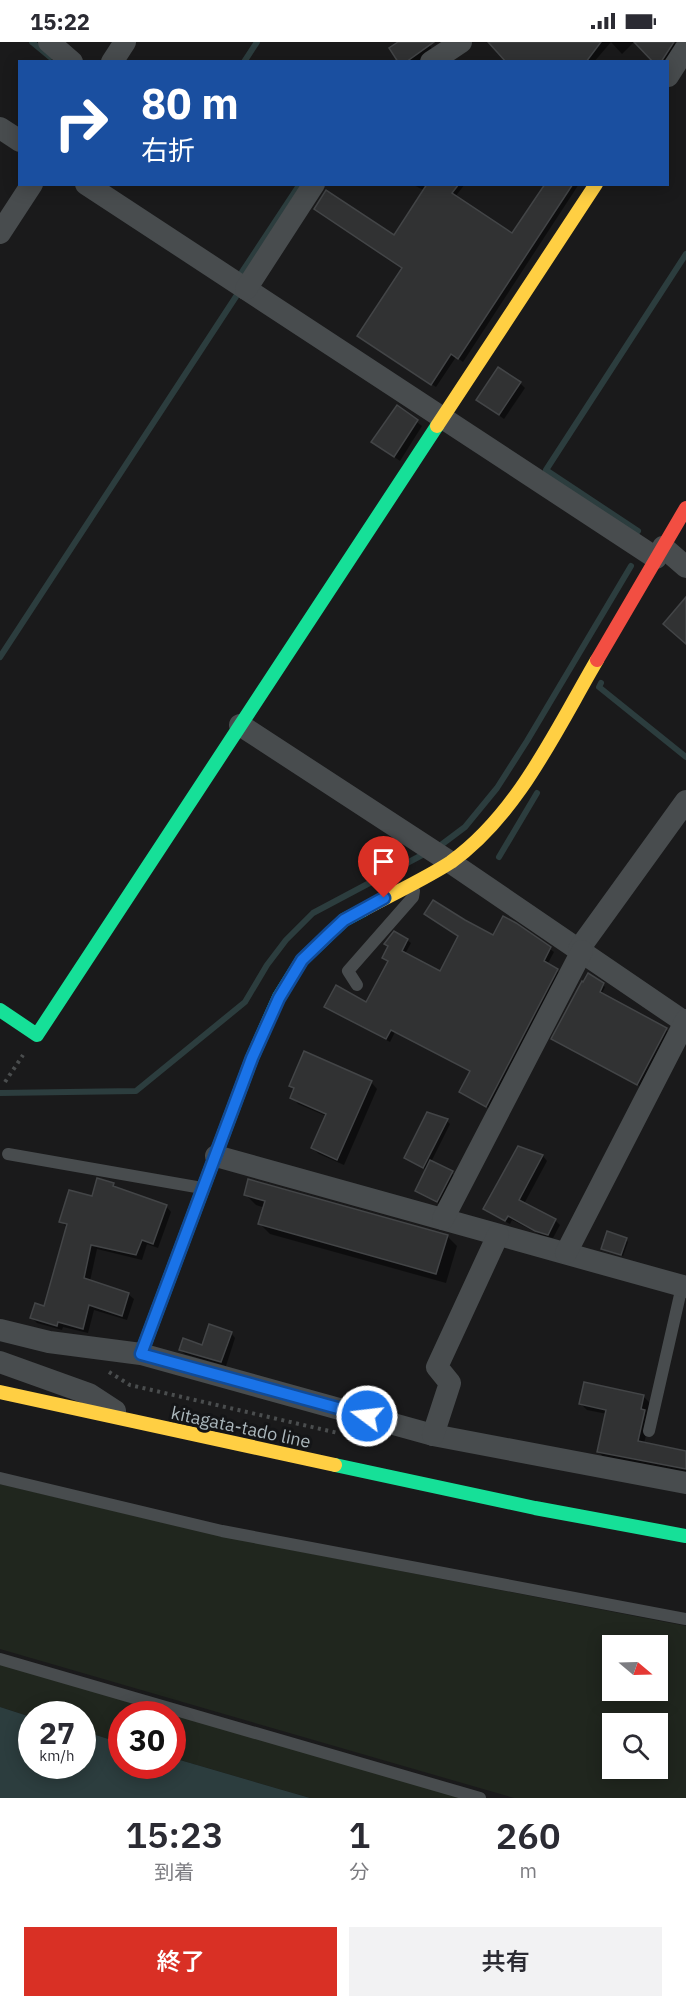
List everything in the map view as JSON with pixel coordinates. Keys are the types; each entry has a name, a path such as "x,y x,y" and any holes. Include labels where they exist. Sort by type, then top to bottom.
{"street":[{"path":"49,42 70,60"},
{"path":"113,60 125,42"},
{"path":"434,60 461,42"},
{"path":"669,74 686,48"},
{"path":"0,128 18,140"},
{"path":"0,234 31,186"},
{"path":"89,186 442,418 686,567"},
{"path":"246,289 313,186"},
{"path":"0,1010 37,1035 595,186"},
{"path":"141,1354 252,1058 279,998 302,960 344,920 450,862 502,814 528,778 686,508"},
{"path":"240,725 450,862 685,1022 566,1253"},
{"path":"442,1219 581,950 686,801"},
{"path":"216,1156 684,1286"},
{"path":"433,1435 450,1383 437,1367 498,1235"},
{"path":"0,1330 49,1342 141,1354 433,1435 686,1483"},
{"path":"0,1362 89,1394 131,1422"},
{"name":"kitagata-tado line","path":"0,1392 535,1508 686,1536"}],"lane":[{"path":"357,985 348,971 413,897 416,882"},
{"path":"8,1154 203,1188"},
{"path":"649,1431 684,1286"},
{"path":"0,1478 222,1531 686,1619"},
{"path":"0,1659 480,1798"}],"shaded area":[{"path":"0,1484 221,1536 686,1626 686,1798 514,1798 186,1703 186,1701 0,1649"},
{"path":"0,1663 132,1701 108,1701 108,1739 96,1735 96,1701 18,1701 18,1713 0,1707"},
{"path":"0,1707 18,1713 18,1779 96,1779 96,1735 108,1739 108,1779 186,1779 186,1762 310,1798 0,1798"},
{"path":"186,1717 468,1798 310,1798 186,1762"}],"building":[{"path":"398,42 434,42 409,60 397,60 389,48"},
{"path":"488,42 601,42 588,60 504,60"},
{"path":"634,42 674,42 662,60 651,60"},
{"path":"426,186 457,186 452,193 512,233 544,186 572,186 458,359 451,354 431,385 357,336 402,268 314,209 326,190 394,235"},
{"path":"498,367 521,382 499,415 476,400"},
{"path":"397,405 418,420 394,457 371,442"},
{"path":"686,597 686,644 663,624"},
{"path":"433,900 493,935 503,916 516,923 551,947 544,961 558,969 486,1107 459,1092 470,1071 391,1030 386,1039 324,1007 336,985 366,1002 388,961 382,958 388,946 384,944 394,931 408,939 402,951 440,971 458,936 424,914"},
{"path":"588,973 604,983 600,992 667,1028 637,1085 551,1039"},
{"path":"304,1051 372,1081 337,1160 311,1148 326,1114 290,1098 294,1088 289,1086"},
{"path":"427,1112 448,1119 423,1168 404,1158"},
{"path":"518,1146 543,1155 519,1200 556,1219 548,1235 535,1231 508,1216 505,1221 483,1209"},
{"path":"430,1160 453,1171 437,1202 415,1191"},
{"path":"97,1178 167,1205 153,1244 142,1240 136,1255 91,1245 84,1278 129,1293 122,1316 89,1305 83,1329 58,1322 57,1326 30,1318 35,1303 44,1306 67,1224 59,1222 69,1190 92,1196"},
{"path":"248,1179 448,1235 436,1274 258,1224 265,1201 244,1195"},
{"path":"607,1231 627,1238 621,1255 601,1249"},
{"path":"209,1324 232,1332 221,1362 179,1350 183,1338 202,1345"},
{"path":"584,1382 644,1395 641,1409 645,1410 638,1441 686,1451 686,1469 597,1452 606,1410 579,1404"}],"waterway":[{"path":"32,42 50,57"},
{"path":"245,60 257,42"},
{"path":"242,272 299,186"},
{"path":"638,531 546,470 686,254"},
{"path":"0,657 237,295"},
{"path":"441,845 465,827 497,788 631,566"},
{"path":"601,683 599,687 686,757"},
{"path":"499,857 537,793"},
{"path":"0,1093 136,1091 245,1002 267,965 286,940 313,913 424,854"}],"traffic: fast":[{"path":"0,1010 37,1035 437,426"},
{"path":"141,1354 252,1058 279,997 302,960 344,920 363,910"},
{"path":"335,1465 535,1508 686,1536"}],"traffic: slow":[{"path":"437,426 595,186"},
{"path":"363,910 451,862 496,820 534,769 597,660"},
{"path":"0,1392 335,1465"}],"traffic: jam":[{"path":"597,660 686,508"}],"route":[{"path":"367,1416 141,1354 252,1058 279,998 302,960 330,933 344,920 384,898"}]}
